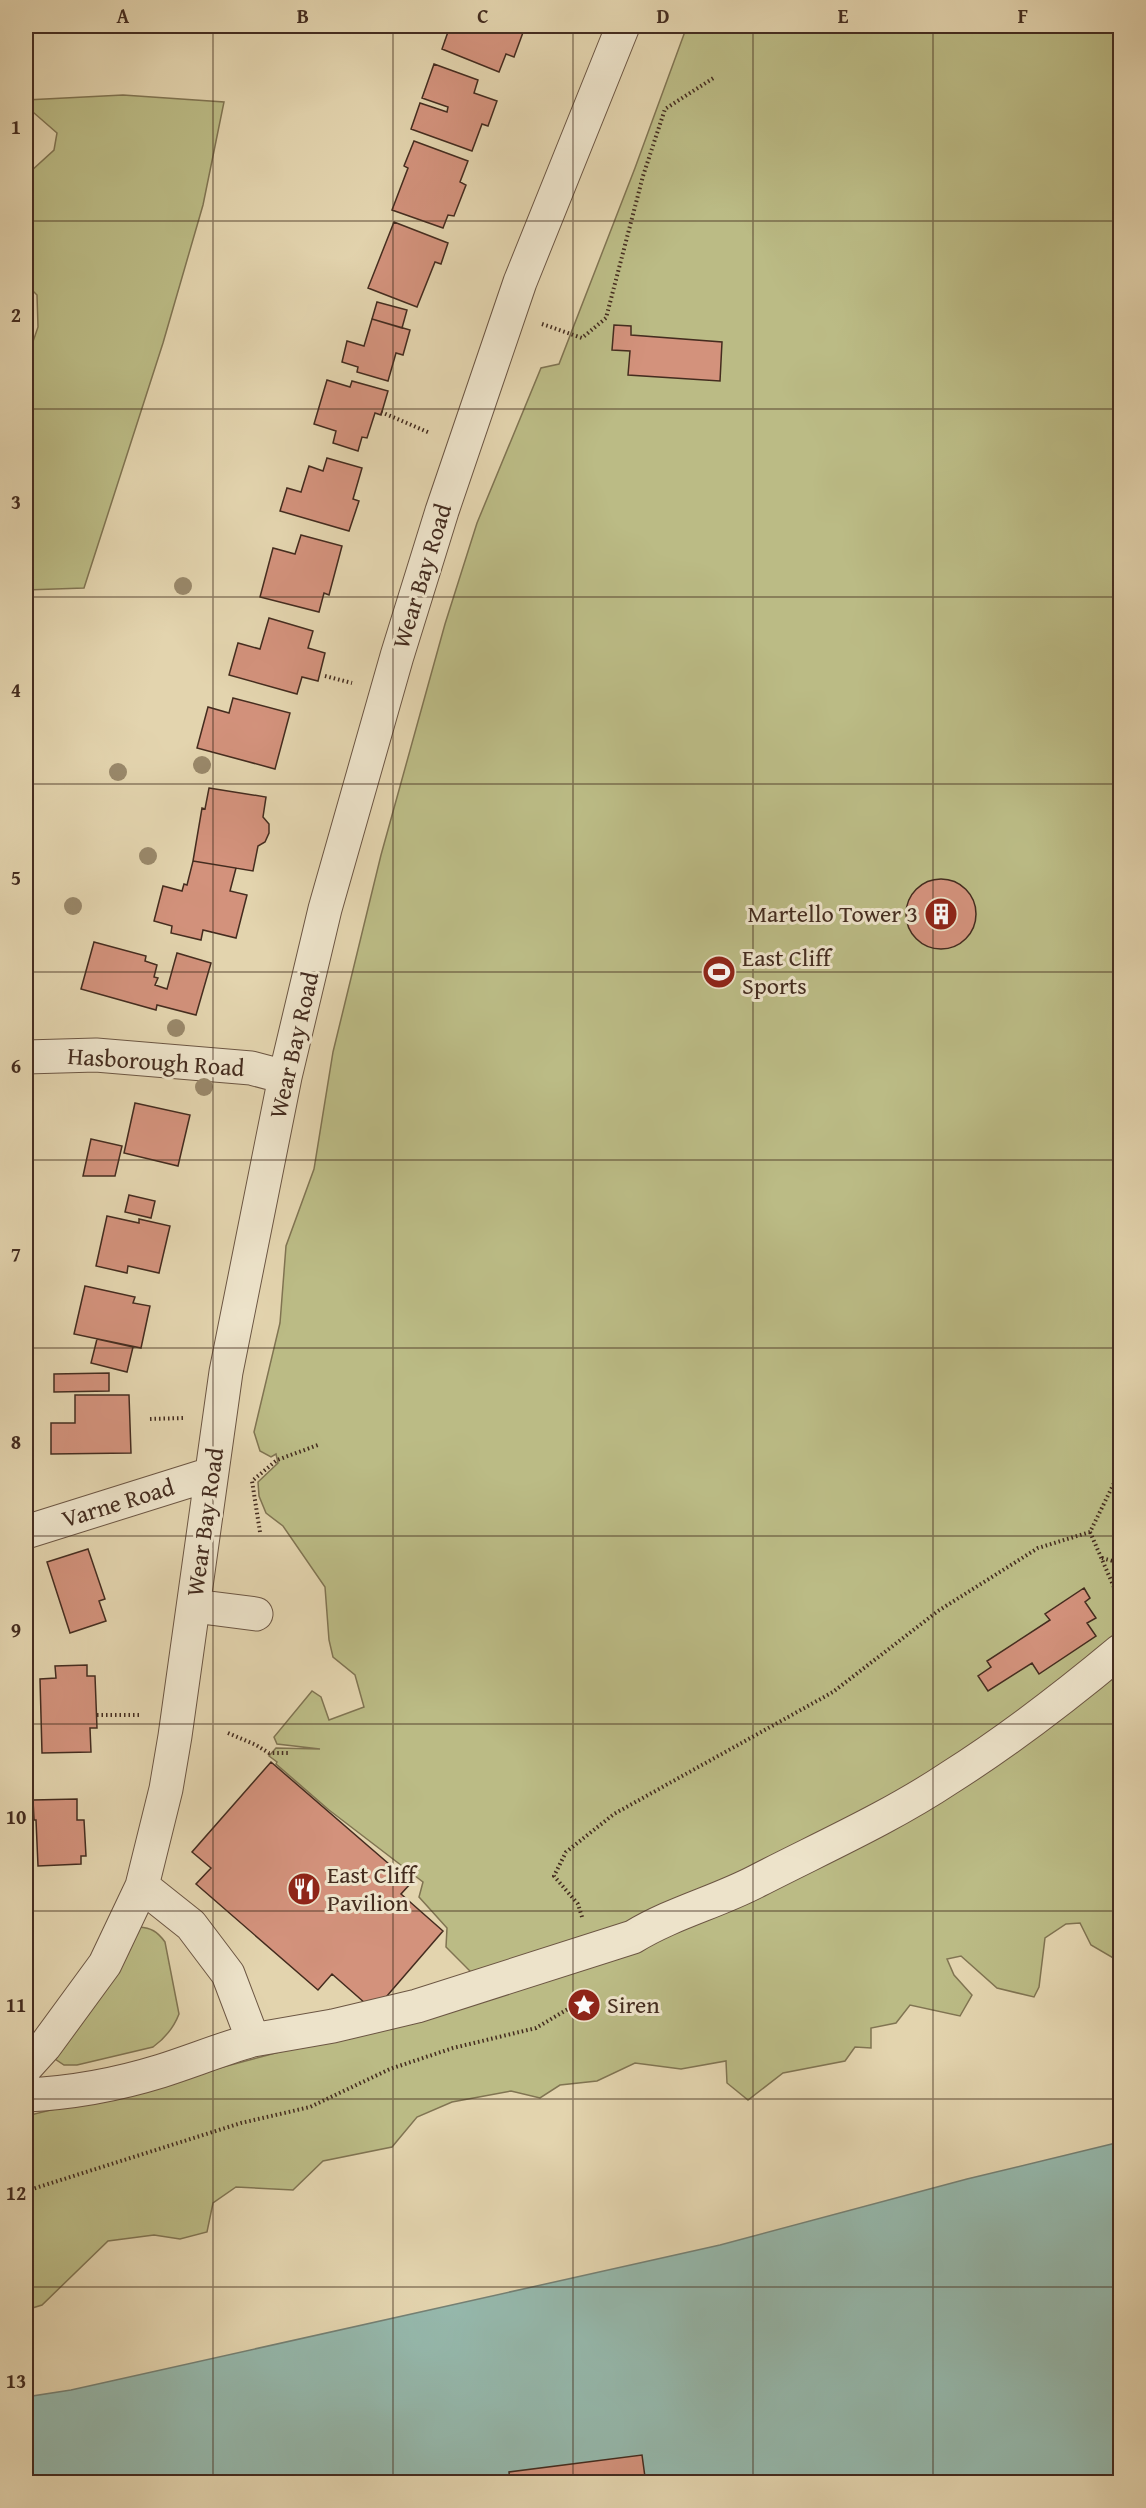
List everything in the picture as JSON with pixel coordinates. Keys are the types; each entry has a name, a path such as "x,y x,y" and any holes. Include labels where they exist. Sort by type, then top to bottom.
{"street":[{"name":"Wear Bay Road","path":"26,2067 45,2046 105,1964 142,1886 166,1789 226,1372 285,1077 325,909 387,690 442,511 520,282 623,26"},
{"name":"Hasborough Road","path":"26,1057 108,1056 251,1068 285,1077"},
{"name":"Varne Road","path":"26,1532 211,1474"},
{"path":"194,1606 256,1614"},
{"path":"26,2095 95,2086 161,2071 253,2040 333,2026 417,2006 633,1937 650,1927 741,1890 904,1805 950,1778 1058,1702 1120,1651"},
{"path":"142,1886 191,1925 228,1974 253,2040"}],"path":[{"path":"557,329 582,338 606,318 643,176 665,109 715,78"},
{"path":"381,412 440,437"},
{"path":"325,676 356,684"},
{"path":"1117,1018 1117,997 1120,986"},
{"path":"150,1419 192,1417"},
{"path":"260,1532 252,1481 276,1460 318,1445"},
{"path":"26,2191 241,2123 310,2107 390,2069 453,2048 536,2028 573,2006 587,1936 578,1904 555,1875 566,1852 614,1814 833,1692 938,1611 1038,1548 1090,1532 1120,1471"},
{"path":"1090,1532 1120,1601"},
{"path":"1101,1557 1120,1563"},
{"path":"97,1715 144,1715"},
{"path":"228,1733 269,1753 288,1753"}],"green space":[{"name":"East Cliff Sports","path":"687,26 1120,26 1120,1962 1091,1945 1080,1923 1066,1924 1045,1938 1039,1987 1034,1997 997,1988 961,1956 947,1959 954,1975 972,1995 960,2016 910,2005 896,2023 871,2028 871,2048 855,2047 845,2061 783,2073 748,2100 727,2083 726,2061 681,2069 635,2063 597,2081 560,2085 540,2098 511,2091 452,2102 417,2117 392,2147 323,2161 293,2190 236,2187 213,2203 207,2232 180,2239 154,2235 108,2241 42,2305 26,2310 26,2116 167,2082 411,2017 475,1976 446,1947 447,1928 419,1897 423,1882 329,1810 269,1756 276,1748 320,1749 277,1744 274,1737 312,1691 321,1697 329,1720 364,1707 355,1675 333,1657 329,1640 325,1587 283,1526 266,1513 259,1496 258,1482 278,1463 276,1454 271,1457 260,1451 254,1432 280,1323 286,1246 314,1169 333,1052 381,855 445,624 477,523 541,368 559,364"},
{"path":"123,95 224,102 203,205 163,343 84,588 26,590 26,362 38,327 37,295 26,284 26,172 31,171 54,150 57,133 26,106 26,100"},
{"path":"139,1927 154,1931 165,1942 179,2014 174,2024 153,2047 77,2065 64,2065 55,2059"}],"water":[{"path":"1120,2142 1120,2482 26,2482 26,2397 71,2390 720,2245 967,2179"}],"building":[{"path":"450,26 469,26 482,30 483,26 525,27 514,57 506,54 499,72 442,49"},
{"path":"434,64 478,80 474,93 497,101 488,126 482,124 472,151 411,129 420,103 447,112 448,107 422,98"},
{"path":"414,141 468,161 460,182 466,185 454,216 448,215 443,228 392,210 408,168 404,166"},
{"path":"394,222 448,243 441,264 435,262 417,307 368,288"},
{"path":"377,302 407,310 402,328 372,319"},
{"path":"372,319 410,330 403,355 396,353 388,381 357,372 358,367 342,362 347,341 364,346"},
{"path":"614,325 631,326 631,335 722,342 720,381 628,375 630,351 612,350"},
{"path":"327,380 350,387 352,381 388,391 381,415 375,413 367,438 362,437 358,451 333,443 336,431 314,424"},
{"path":"327,458 362,468 353,499 359,501 349,531 280,511 287,488 301,492 309,466 323,471"},
{"path":"301,535 342,546 329,595 324,593 319,612 260,597 273,548 295,554"},
{"path":"269,618 313,631 308,648 325,653 318,681 302,677 297,694 229,675 238,643 260,649"},
{"path":"233,698 290,713 275,769 197,748 208,707 229,713"},
{"path":"209,788 266,797 263,817 269,824 269,833 265,842 258,846 253,871 193,861 202,808 205,809"},
{"path":"193,861 236,868 230,891 247,895 236,938 203,930 201,940 171,933 172,926 154,921 163,886 182,891 184,884 187,885"},
{"name":"Martello Tower 3","path":"948,879 961,885 970,894 974,900 976,914 974,928 966,939 955,947 934,949 916,939 908,928 906,907 916,889 927,881"},
{"path":"94,942 146,956 145,961 157,965 154,977 158,978 155,985 167,989 177,953 211,963 196,1015 157,1005 156,1010 81,989"},
{"path":"135,1103 190,1115 178,1166 124,1153"},
{"path":"91,1139 122,1146 115,1176 83,1176"},
{"path":"129,1195 155,1201 151,1218 125,1212"},
{"path":"107,1216 139,1223 139,1219 170,1226 159,1273 128,1266 127,1273 96,1266"},
{"path":"85,1286 135,1297 133,1303 150,1306 141,1348 74,1334"},
{"path":"97,1339 133,1347 127,1372 91,1363"},
{"path":"109,1373 109,1391 54,1392 54,1374"},
{"path":"75,1395 129,1395 131,1453 51,1454 51,1423 75,1423"},
{"path":"88,1549 105,1599 99,1601 106,1621 70,1633 47,1562"},
{"path":"1084,1588 1090,1598 1085,1602 1096,1618 1087,1623 1096,1636 1039,1674 1032,1663 988,1691 978,1676 991,1667 987,1661 1050,1620 1045,1614"},
{"path":"87,1665 87,1676 95,1676 97,1728 90,1728 91,1752 42,1753 40,1679 56,1678 55,1666"},
{"name":"East Cliff Pavilion","path":"271,1762 411,1883 401,1894 443,1931 374,2011 332,1974 318,1990 196,1884 211,1868 192,1852"},
{"path":"77,1799 77,1820 84,1820 86,1856 81,1856 81,1864 38,1866 33,1800"},
{"path":"642,2455 645,2477 603,2482 510,2482 509,2472"}],"place":[{"name":"Martello Tower 3","path":"941,914"},
{"name":"East Cliff Sports","path":"719,972"},
{"name":"East Cliff Pavilion","path":"304,1889"},
{"name":"Siren","path":"584,2005"}]}
